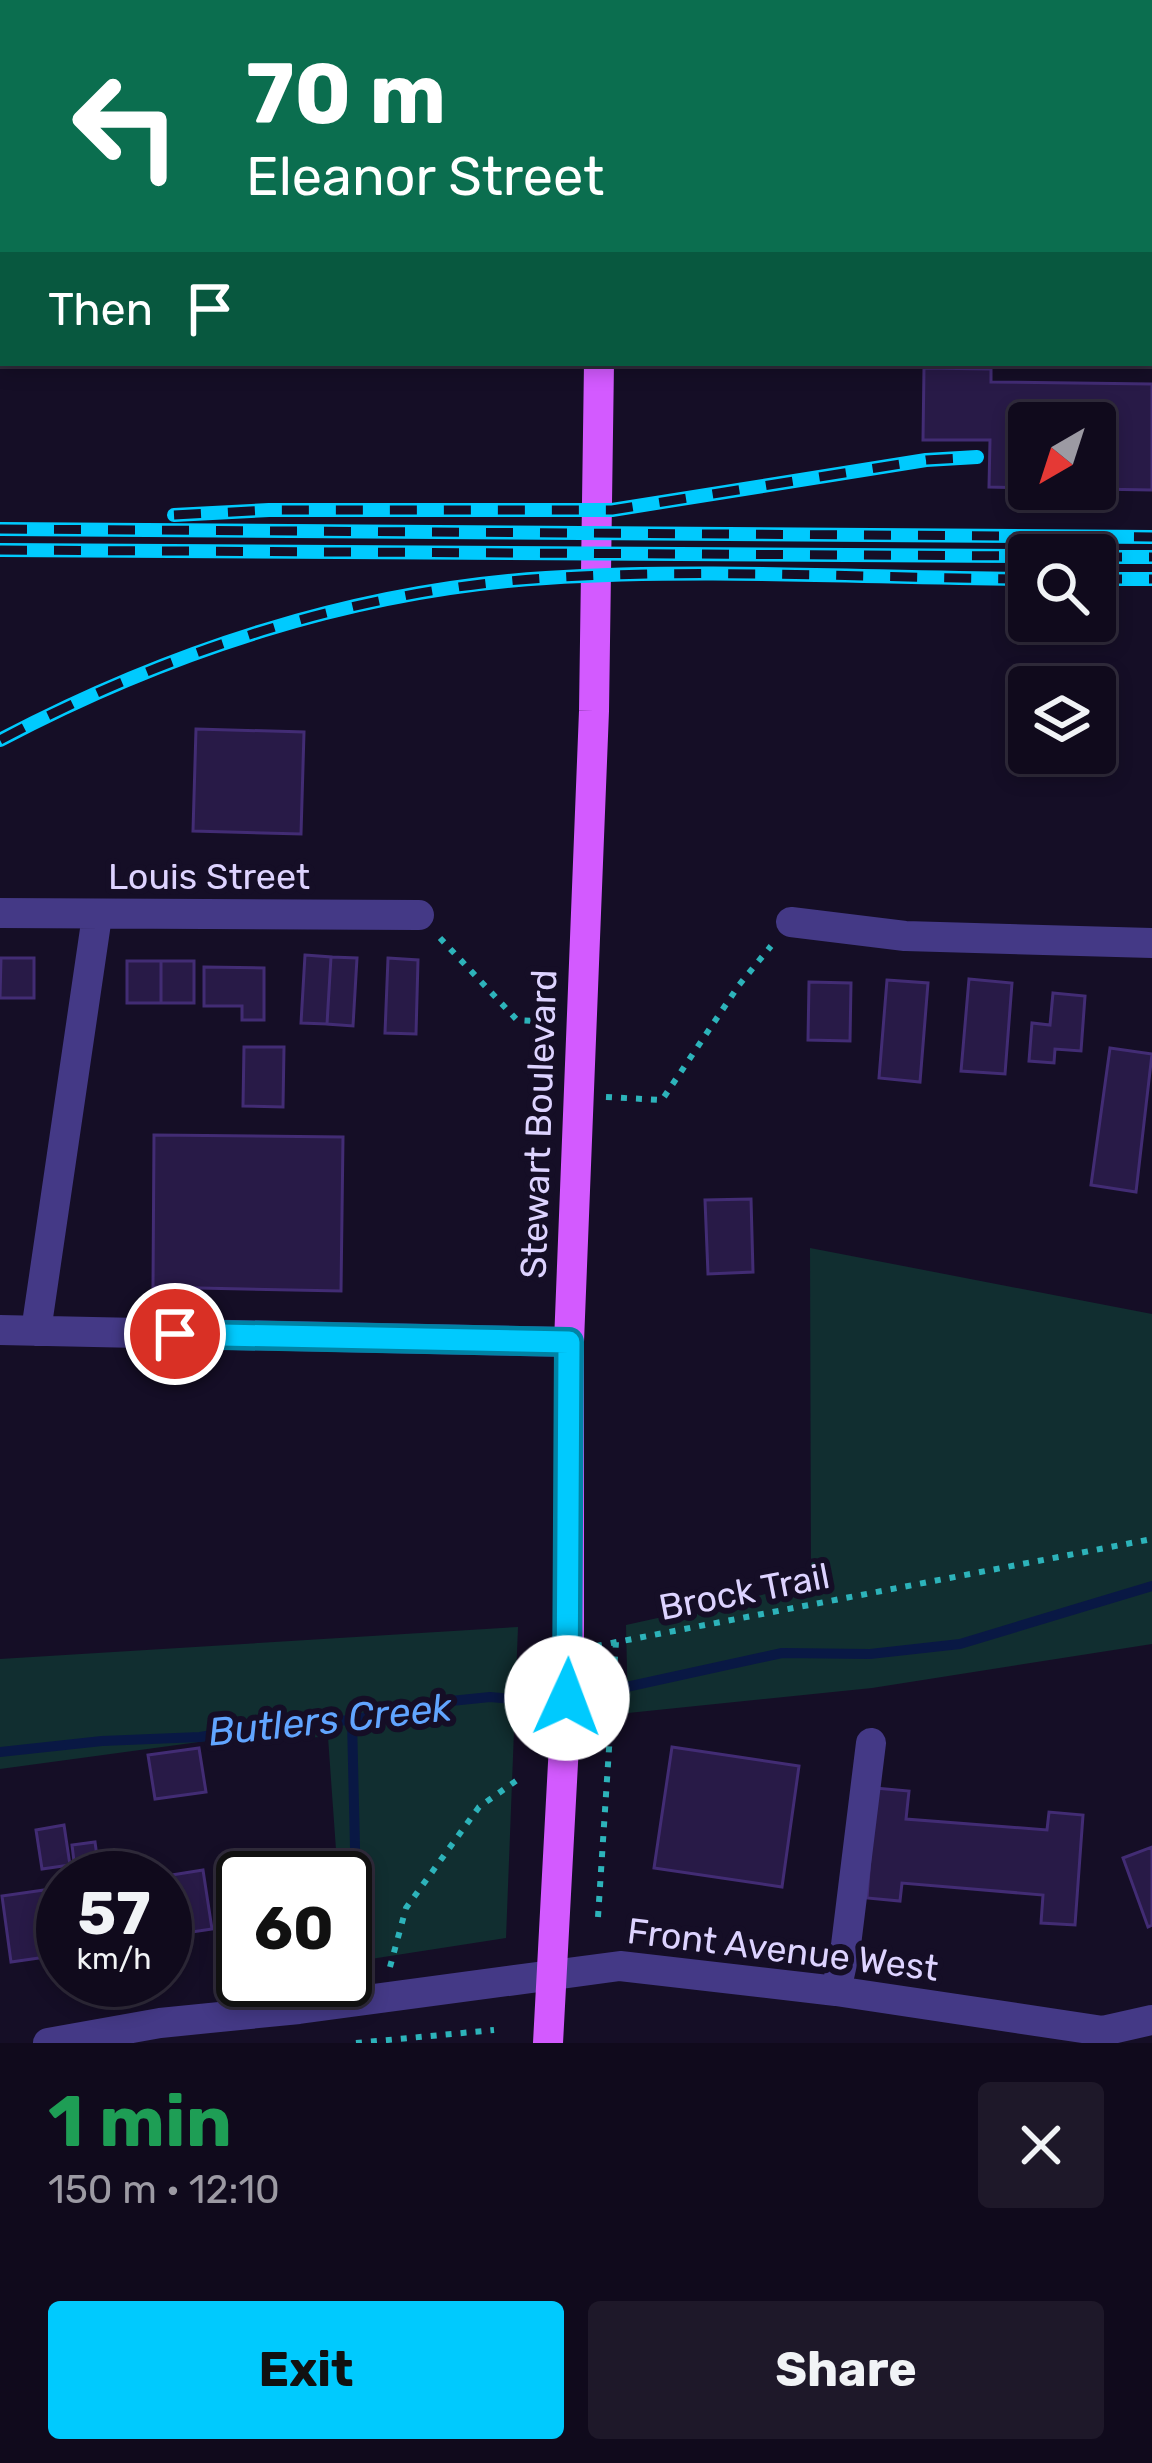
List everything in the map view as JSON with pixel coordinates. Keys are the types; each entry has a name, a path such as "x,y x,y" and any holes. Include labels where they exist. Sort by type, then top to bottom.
{"main road":[{"name":"Stewart Boulevard","path":"548,2043 569,1651 569,1342 594,711 599,366"}],"street":[{"name":"Louis Street","path":"0,913 419,914"},
{"path":"36,1330 97,916"},
{"path":"791,922 904,936 1152,943"},
{"path":"0,1330 569,1342"},
{"path":"836,1990 871,1743"},
{"name":"Front Avenue West","path":"50,2043 160,2023 620,1966 836,1990 1103,2031 1152,2020"}],"path":[{"path":"419,914 517,1020 581,1024"},
{"path":"578,1096 662,1100 739,985 791,922"},
{"name":"Brock Trail","path":"598,1917 616,1642 1152,1539"},
{"path":"382,1996 406,1908 479,1807 520,1778"},
{"path":"356,2043 494,2030"}],"green space":[{"path":"810,1248 1152,1314 1152,1644 872,1688 628,1713 626,1625 811,1584"},
{"path":"518,1627 506,1938 372,1959 372,1851 336,1851 328,1737 221,1739 0,1769 0,1659"}],"building":[{"path":"924,368 991,369 991,382 1152,384 1152,490 1116,489 1116,402 1008,402 1008,487 989,487 990,440 923,440"},
{"path":"196,729 304,732 301,834 193,831"},
{"path":"305,955 331,957 327,1024 301,1023"},
{"path":"331,957 357,958 353,1026 327,1024"},
{"path":"1,958 34,958 34,998 0,998"},
{"path":"388,958 418,960 416,1034 385,1033"},
{"path":"127,961 161,961 161,1003 127,1003"},
{"path":"161,961 194,961 194,1003 161,1003"},
{"path":"204,967 264,968 264,1020 242,1020 242,1006 204,1006"},
{"path":"969,979 1012,983 1005,1074 961,1071"},
{"path":"887,980 928,983 920,1082 879,1078"},
{"path":"809,982 851,983 850,1041 808,1040"},
{"path":"1053,993 1085,996 1081,1051 1055,1049 1054,1063 1029,1061 1032,1023 1050,1025"},
{"path":"244,1047 284,1047 283,1107 243,1106"},
{"path":"1110,1048 1152,1054 1136,1192 1091,1185"},
{"path":"154,1135 343,1137 341,1291 153,1287"},
{"path":"751,1199 753,1272 708,1274 705,1200"},
{"path":"672,1747 799,1766 782,1887 654,1868"},
{"path":"199,1748 206,1792 155,1799 148,1755"},
{"path":"875,1788 909,1791 906,1819 1047,1830 1049,1812 1083,1815 1075,1925 1041,1923 1043,1895 902,1883 900,1901 867,1898"},
{"path":"64,1825 68,1851 39,1851 36,1830"},
{"path":"95,1842 96,1851 73,1851 72,1845"},
{"path":"1152,1847 1152,1925 1148,1927 1123,1858"},
{"path":"203,1870 212,1929 192,1932 192,1872"},
{"path":"36,1891 36,1958 11,1962 2,1896"}],"waterway":[{"name":"Butlers Creek","path":"0,1752 352,1720 490,1697 525,1700 608,1691 782,1653 870,1654 960,1644 1152,1586"},
{"path":"352,1720 355,1851"}],"railway":[{"path":"174,515 269,510 612,510 926,460 977,457"},
{"path":"0,529 1152,537"},
{"path":"0,550 1008,556"},
{"path":"1116,557 1152,557"},
{"path":"0,740 197,653 265,630 404,596 546,578 667,574 1008,579"},
{"path":"1116,579 1152,579"}],"route":[{"path":"175,1334 569,1342 567,1698"}]}
